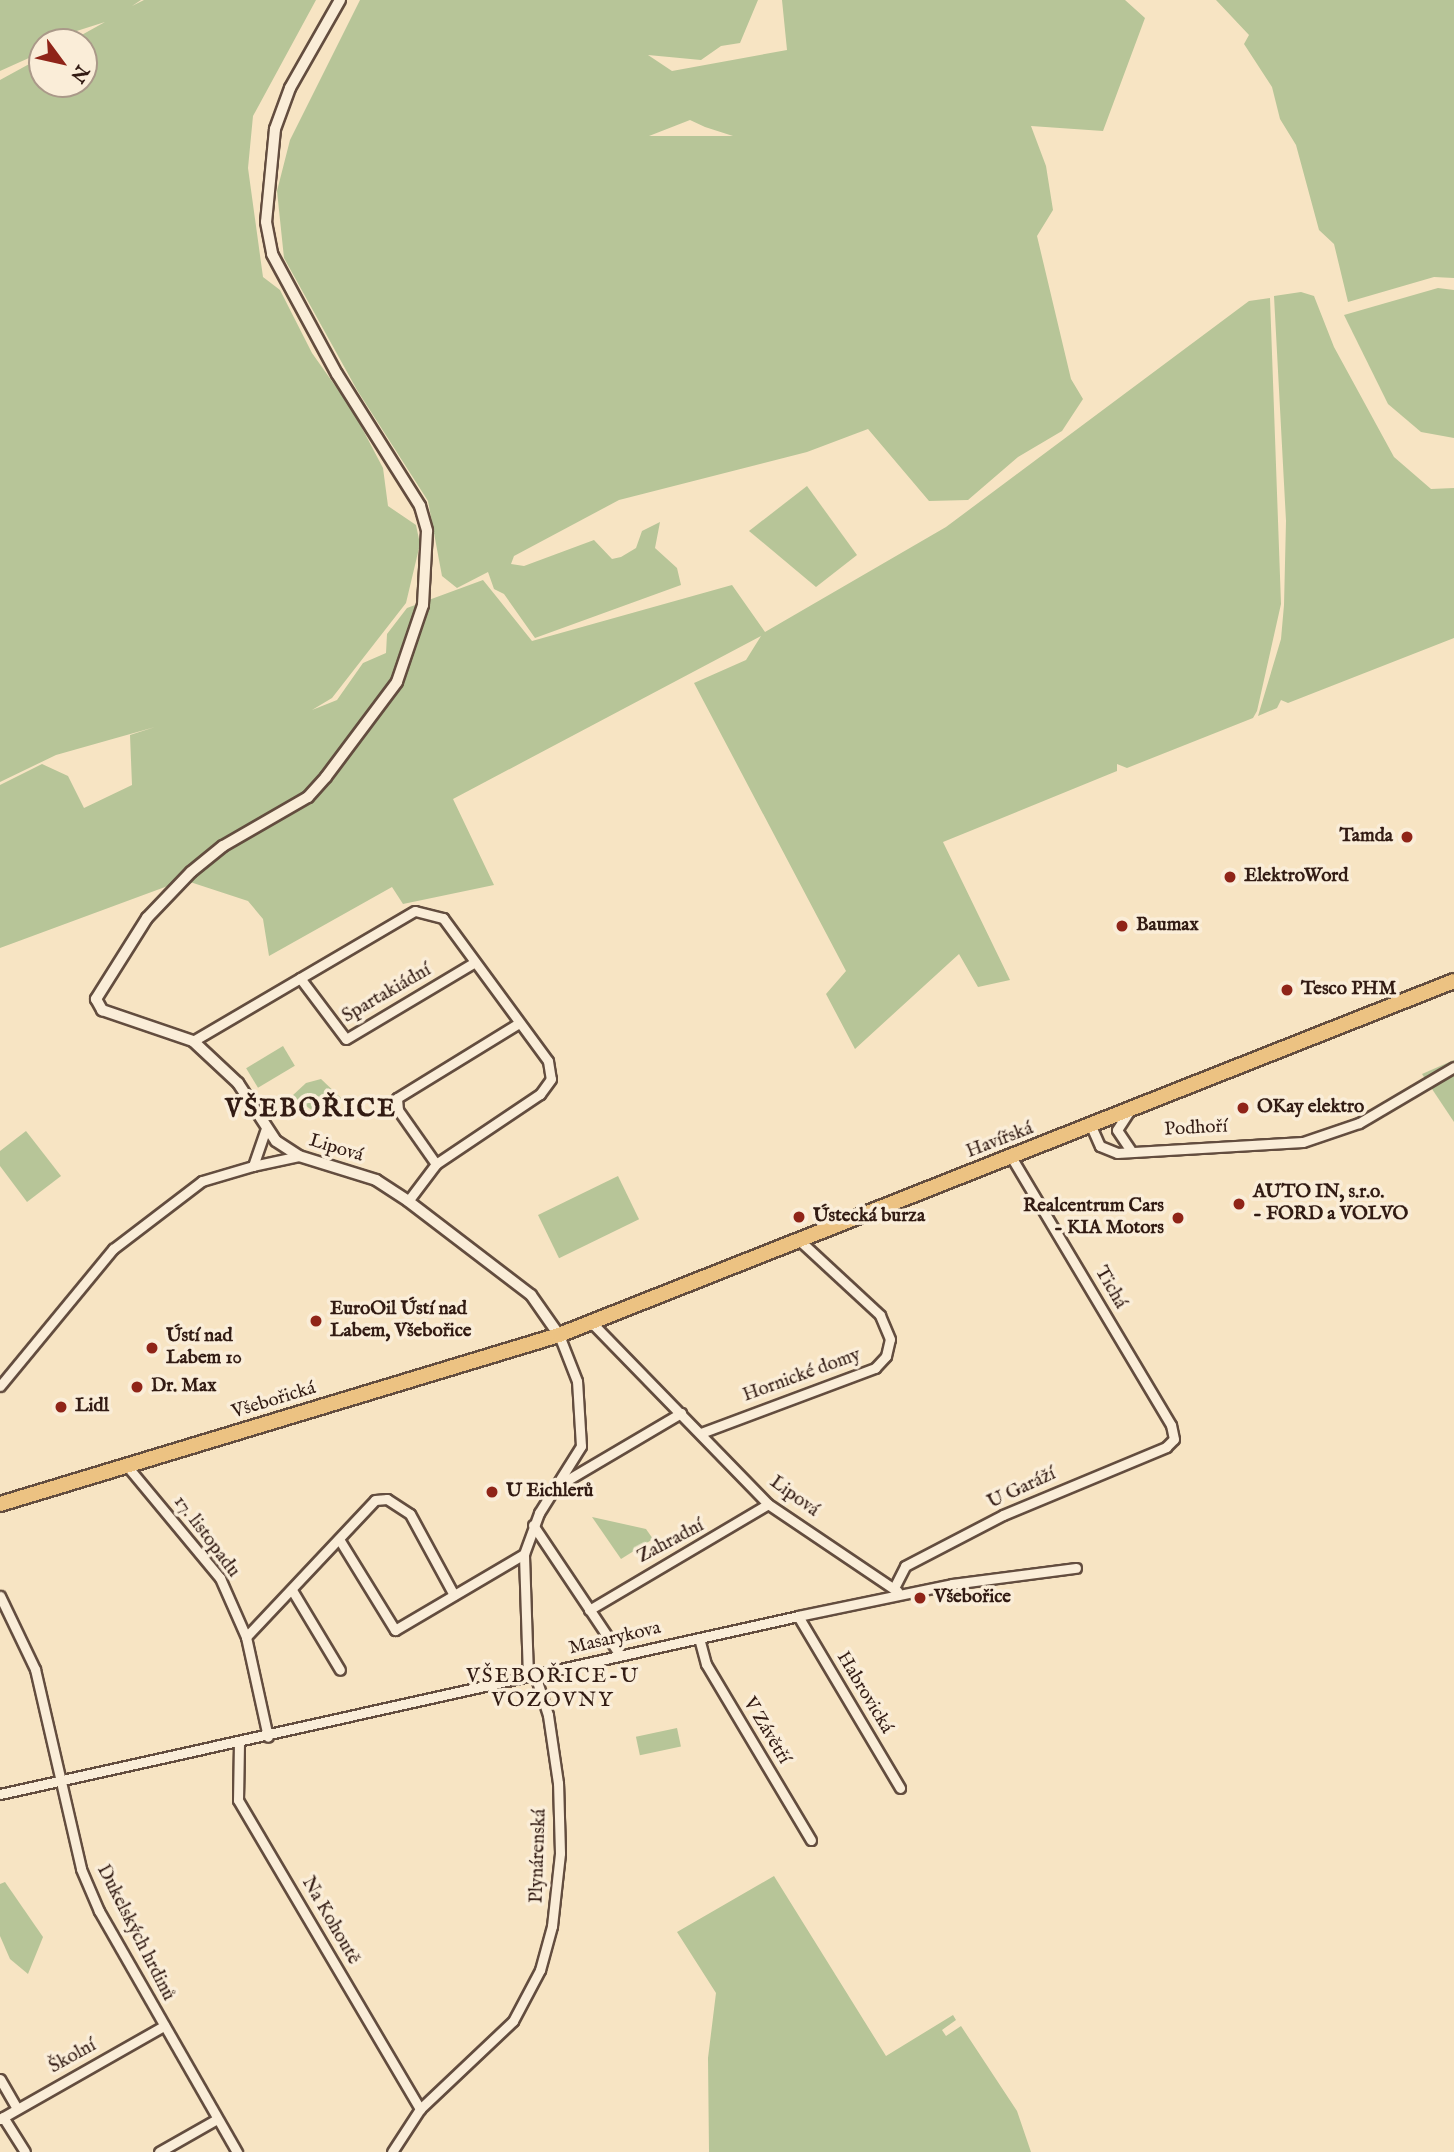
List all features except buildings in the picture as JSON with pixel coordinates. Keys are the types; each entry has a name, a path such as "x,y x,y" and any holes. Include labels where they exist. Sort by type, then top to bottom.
{"main road":[{"name":"Havířská","path":"559,1335 1454,981"},
{"name":"Všebořická","path":"0,1504 559,1335"}],"street":[{"name":"Lipová","path":"340,0 290,88 275,129 266,222 272,254 337,374 419,506 428,531 423,605 397,682 326,777 308,797 216,851 191,872 147,918 97,995 102,1010 159,1025 193,1041 238,1083 266,1129 299,1156 376,1180 408,1201 531,1295 559,1335"},
{"path":"193,1041 415,911 443,918 548,1061 547,1088 436,1164 408,1201"},
{"name":"Spartakiádní","path":"300,978 345,1039 475,962"},
{"path":"436,1164 398,1110 397,1098 519,1023"},
{"name":"Podhoří","path":"1091,1126 1100,1146 1117,1153 1303,1142 1337,1133 1454,1067"},
{"path":"1129,1111 1116,1130 1131,1152"},
{"path":"253,1167 266,1129"},
{"path":"0,1386 113,1249 202,1181 299,1156"},
{"name":"Tichá","path":"1011,1157 1171,1425 1174,1438"},
{"name":"Hornické domy","path":"701,1433 876,1368 886,1356 890,1339 880,1315 800,1241"},
{"name":"Lipová","path":"592,1323 768,1504 895,1586"},
{"name":"Plynárenská","path":"392,2152 420,2109 513,2021 540,1970 559,1882 558,1783 548,1715 531,1675 524,1554 533,1525 562,1483 581,1446 583,1424 577,1381 559,1335"},
{"name":"Plynárenská","path":"562,1483 681,1413"},
{"name":"U Garáží","path":"895,1586 905,1566 1003,1515 1166,1447 1174,1438"},
{"name":"17. listopadu","path":"127,1466 220,1578 246,1637 268,1737"},
{"path":"246,1637 375,1500 400,1505 454,1595"},
{"name":"Zahradní","path":"589,1610 768,1504"},
{"path":"533,1525 620,1655"},
{"path":"339,1539 395,1630 524,1554"},
{"name":"Masarykova","path":"0,1794 268,1737 798,1616 898,1596 1076,1568"},
{"path":"895,1586 898,1596"},
{"path":"292,1590 340,1670"},
{"name":"Dukelských hrdinů","path":"0,1596 35,1669 81,1869 164,2026 237,2152"},
{"name":"Habrovická","path":"798,1616 900,1787"},
{"name":"V Závětří","path":"699,1638 706,1664 811,1840"},
{"name":"Na Kohoutě","path":"239,1743 238,1800 420,2109"},
{"name":"Školní","path":"1,2118 164,2026"},
{"path":"0,2078 17,2108"},
{"path":"1,2118 25,2152"},
{"path":"159,2152 217,2119"}],"green space":[{"path":"0,0 141,0 132,6 144,0 316,0 253,116 248,168 263,277 280,290 312,353 353,411 383,468 388,506 416,525 420,544 406,603 332,698 312,710 337,700 363,663 386,653 387,634 407,608 483,580 532,641 732,585 765,632 946,527 1249,301 1270,298 1281,604 1257,711 1253,718 1127,768 1117,764 1117,771 943,842 1010,980 978,987 959,954 855,1049 826,994 846,971 694,683 746,660 761,636 453,799 494,885 403,904 392,887 269,956 263,919 248,901 184,880 0,948 0,785 42,764 68,776 84,808 132,785 130,735 155,727 56,755 0,782 0,80 28,65 28,98 98,98 98,28 94,28 105,22 86,28 28,28 28,58 0,71"},
{"path":"360,0 758,0 740,43 721,46 701,60 648,55 672,71 787,50 782,0 1125,0 1145,18 1103,131 1031,126 1046,166 1053,210 1037,236 1071,379 1083,399 1062,431 1018,457 968,500 929,501 868,429 807,452 619,500 514,556 511,564 524,566 594,540 612,559 621,557 636,548 642,531 660,522 655,548 677,568 681,585 535,638 504,594 494,589 488,572 457,588 442,576 428,501 357,390 284,258 277,191 290,140","holes":["690,120 733,136 649,136"]},
{"path":"1216,0 1454,0 1454,278 1434,277 1348,302 1334,244 1319,230 1296,145 1280,119 1272,87 1244,44 1249,35"},
{"path":"1438,288 1454,290 1454,438 1421,432 1388,404 1344,315"},
{"path":"1301,292 1314,296 1334,347 1394,457 1431,489 1454,488 1454,638 1288,703 1281,700 1277,708 1258,716 1281,639 1284,605 1286,521 1274,296"},
{"path":"807,486 857,555 816,587 749,531"},
{"path":"283,1046 295,1066 258,1088 246,1068"},
{"path":"1454,1060 1454,1122 1422,1074"},
{"path":"321,1079 341,1098 336,1114 323,1118 292,1096 306,1083"},
{"path":"26,1131 61,1176 27,1202 0,1166 0,1151"},
{"path":"618,1176 639,1219 559,1258 538,1215"},
{"path":"592,1517 646,1529 653,1539 621,1559"},
{"path":"677,1728 681,1747 640,1755 636,1737"},
{"path":"774,1876 886,2056 953,2015 956,2020 942,2030 946,2036 961,2026 1017,2111 1031,2152 709,2152 708,2058 716,1993 677,1932"},
{"path":"5,1882 43,1937 28,1974 10,1959 0,1936 0,1884"}],"place":[{"name":"Tamda","path":"1407,837"},
{"name":"ElektroWord","path":"1230,877"},
{"name":"Baumax","path":"1122,926"},
{"name":"Tesco PHM","path":"1287,990"},
{"name":"OKay elektro","path":"1243,1108"},
{"name":"AUTO IN, s.r.o. - FORD a VOLVO","path":"1239,1204"},
{"name":"Ústecká burza","path":"799,1217"},
{"name":"Realcentrum Cars - KIA Motors","path":"1178,1218"},
{"name":"EuroOil Ústí nad Labem, Všebořice","path":"316,1321"},
{"name":"Ústí nad Labem 10","path":"152,1348"},
{"name":"Dr. Max","path":"137,1387"},
{"name":"Lidl","path":"61,1407"},
{"name":"U Eichlerů","path":"492,1492"},
{"name":"Všebořice","path":"920,1598"}],"district":[{"name":"VŠEBOŘICE","path":"311,1109"},
{"name":"VŠEBOŘICE-U VOZOVNY","path":"553,1689"}]}
